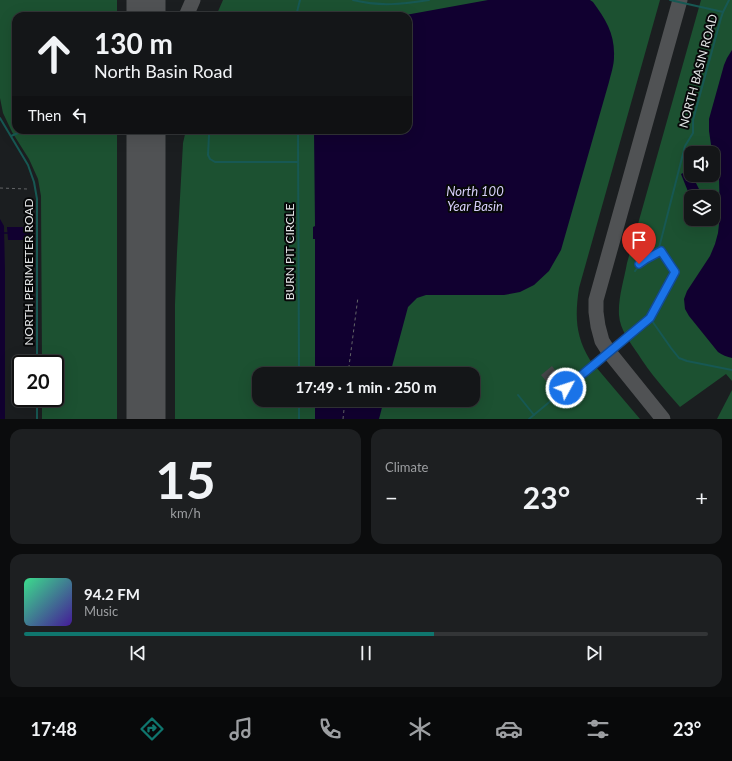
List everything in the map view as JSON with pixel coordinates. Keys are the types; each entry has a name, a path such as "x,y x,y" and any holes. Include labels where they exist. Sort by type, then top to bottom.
{"lane":[{"path":"297,12 300,0"},
{"path":"353,0 385,5 429,0"},
{"path":"670,0 723,12"},
{"name":"NORTH BASIN ROAD","path":"661,251 659,248 681,160 685,146 693,133 693,120 723,12 729,0"},
{"name":"NORTH PERIMETER ROAD","path":"0,118 28,165 34,182 37,199 37,355"},
{"path":"11,136 16,134"},
{"name":"BURN PIT CIRCLE","path":"298,134 298,367"},
{"path":"209,135 208,155 210,160 215,162 298,162"},
{"path":"529,419 650,318 675,272 661,251 639,264 635,271"},
{"path":"650,318 679,358 732,370"},
{"path":"518,395 534,414"},
{"path":"37,407 37,419"},
{"path":"299,407 299,419"}],"path":[{"path":"0,188 27,189"},
{"path":"349,367 358,296"},
{"path":"343,419 344,407"}],"green space":[{"path":"0,0 117,0 117,12 12,12 12,132 3,113 0,98"},
{"path":"223,0 660,0 579,288 577,307 577,325 579,334 581,342 590,360 640,419 175,419 175,304 183,143 185,134 412,134 412,12 218,12"},
{"path":"701,0 732,0 732,381 726,374 680,407 648,368 623,331 619,315 619,302 627,263"},
{"path":"13,134 117,134 117,419 42,419 42,407 64,407 64,355 42,355 41,196 38,179 29,159"},
{"path":"732,390 732,419 717,419"}],"water":[{"name":"North 100 Year Basin","path":"488,0 590,0 602,15 609,28 613,41 614,60 612,70 561,250 549,271 534,285 520,292 504,295 426,295 417,298 408,307 392,367 315,367 315,239 313,239 313,227 315,226 314,134 412,134 412,14"},
{"path":"732,50 732,358 718,352 689,316 685,309 684,299 687,291 710,256 720,226 720,146 711,146 709,119 727,58"},
{"path":"684,173 684,182 681,174"},
{"path":"684,182 696,182 699,189 697,190 687,190"},
{"path":"0,219 4,226 5,419 0,419"},
{"path":"7,227 30,227 30,240 8,240"},
{"path":"315,407 382,407 379,419 315,419"}],"building":[{"path":"552,366 561,378 551,387 541,375"}],"waterway":[{"path":"0,233 8,233"}],"taxiway":[{"path":"188,12 193,0"},
{"path":"663,419 609,352 602,341 598,326 596,300 680,0"},
{"path":"146,208 155,134"}],"runway":[{"path":"146,0 146,12"},
{"path":"146,134 146,419"}],"route":[{"path":"566,388 650,318 675,272 661,251 639,264"}]}
